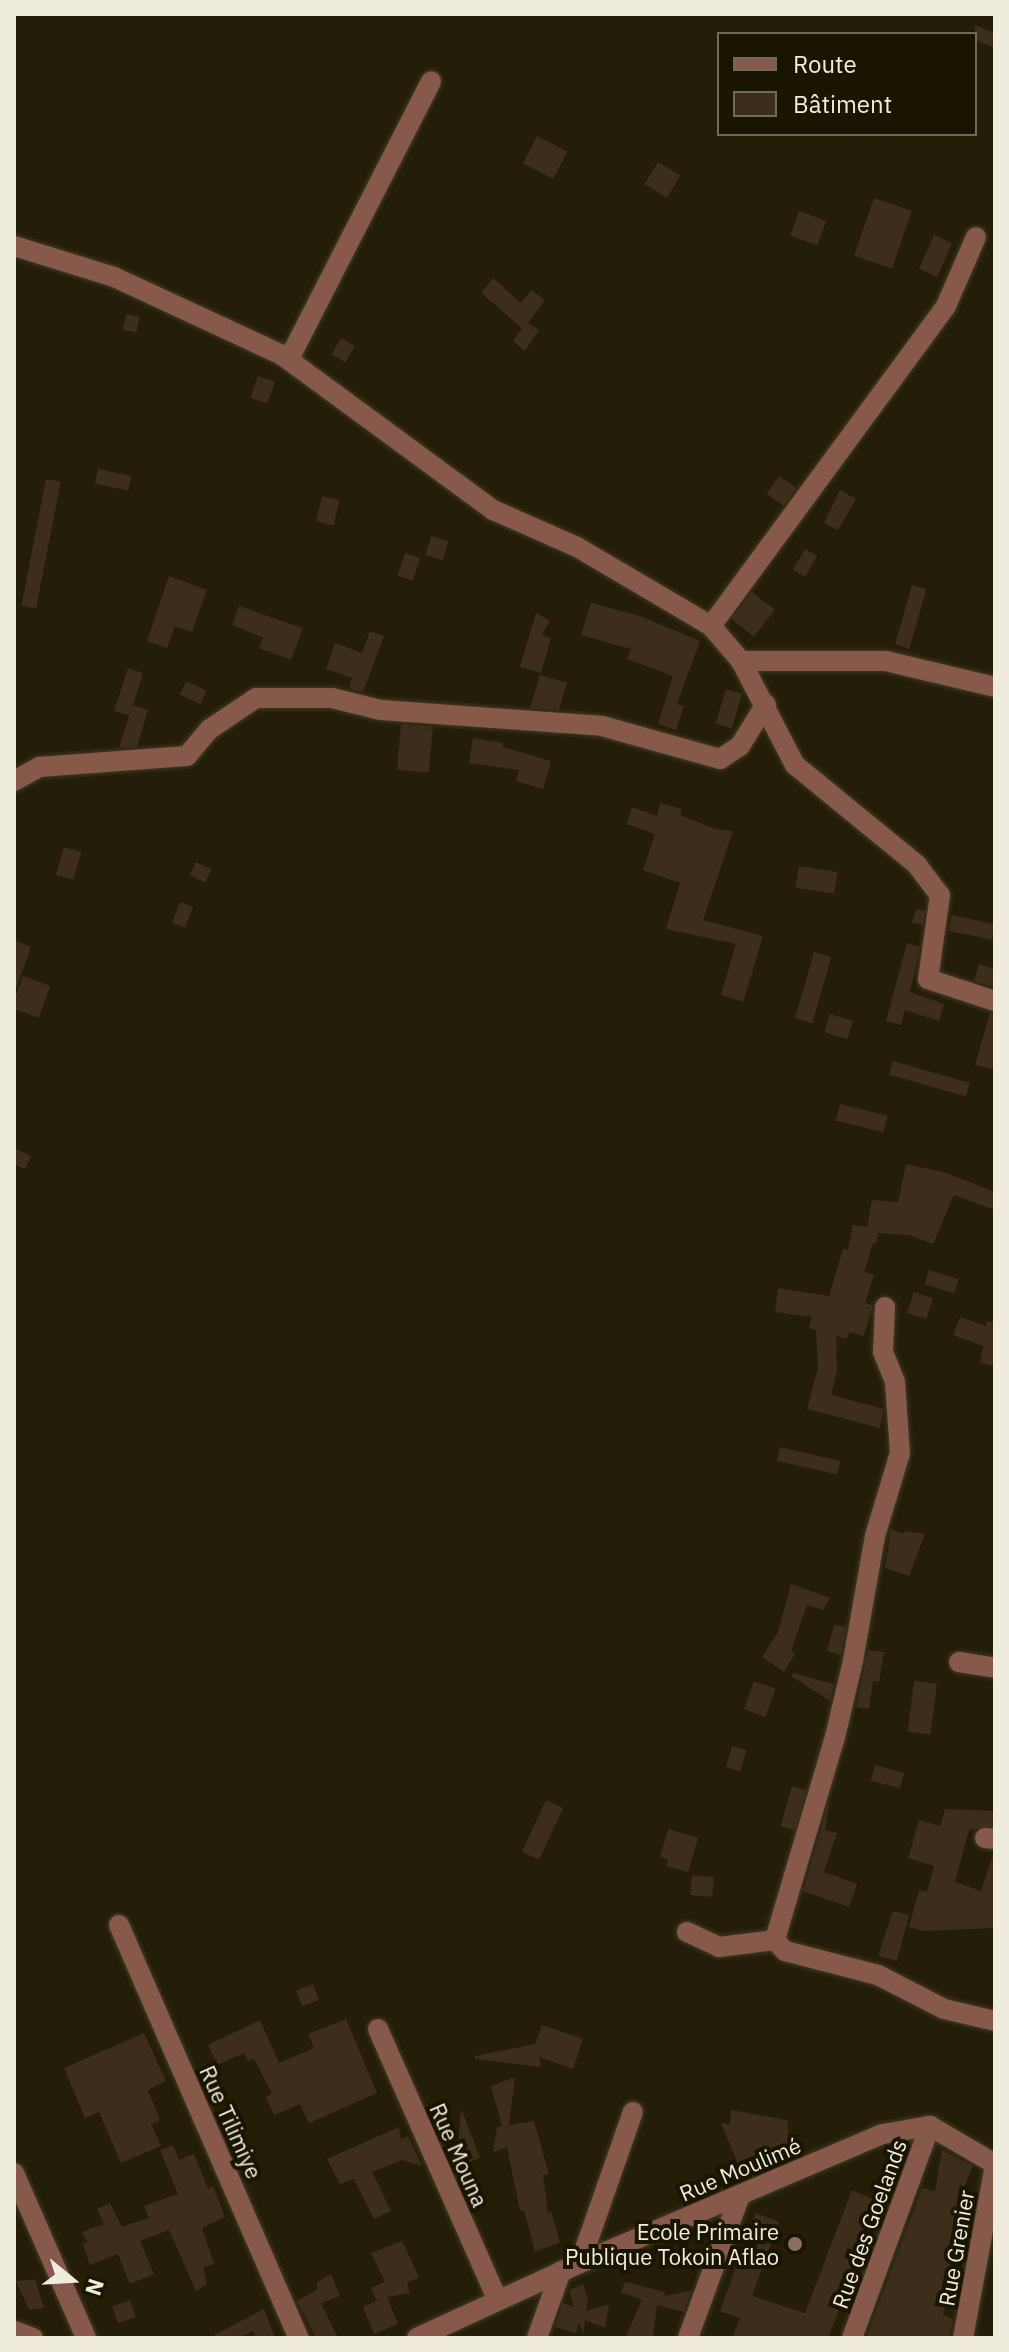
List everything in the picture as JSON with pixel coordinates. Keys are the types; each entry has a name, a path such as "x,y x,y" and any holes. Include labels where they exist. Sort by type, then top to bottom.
{"street":[{"path":"289,359 431,81"},
{"path":"711,626 946,306 976,237"},
{"path":"14,246 114,277 289,359 493,510 577,547 711,626 741,661 795,765 917,865 940,895 928,979 995,1001"},
{"path":"741,661 886,661 995,687"},
{"path":"14,781 39,767 187,756 210,729 256,698 332,698 381,710 602,726 720,759 740,746 766,704"},
{"path":"775,1940 835,1737 853,1661 875,1536 885,1494 900,1453 895,1382 883,1352 885,1307"},
{"path":"959,1662 995,1668"},
{"name":"Rue Tilimiye","path":"119,1925 299,2338"},
{"path":"687,1932 719,1947 775,1940"},
{"path":"775,1940 785,1951 878,1975 944,2009 995,2021"},
{"name":"Rue Mouna","path":"378,2029 497,2299"},
{"path":"580,2263 633,2112"},
{"path":"930,2126 995,2165"},
{"name":"Rue Moulimé","path":"417,2338 497,2299 883,2134 930,2126"},
{"name":"Rue des Goelands","path":"852,2338 930,2126"},
{"name":"Rue Grenier","path":"963,2338 995,2165"},
{"path":"14,2173 86,2338"},
{"path":"688,2338 740,2195"},
{"path":"537,2338 561,2271"},
{"path":"14,2331 33,2338"}],"building":[{"path":"975,25 995,33 995,48 977,41"},
{"path":"537,136 567,151 553,179 523,164"},
{"path":"658,162 680,175 667,198 645,184"},
{"path":"874,198 912,211 892,269 854,256"},
{"path":"799,211 826,221 817,245 790,235"},
{"path":"934,235 952,243 937,277 919,269"},
{"path":"493,278 521,303 531,290 545,300 528,323 539,330 525,351 513,341 522,328 481,293"},
{"path":"126,314 140,317 136,333 123,330"},
{"path":"341,338 355,346 345,362 332,354"},
{"path":"258,376 275,382 268,404 251,398"},
{"path":"98,469 131,476 128,491 95,484"},
{"path":"779,476 796,488 784,506 766,494"},
{"path":"46,479 61,482 36,608 21,606"},
{"path":"840,490 856,499 838,530 824,523"},
{"path":"322,496 340,500 334,525 316,521"},
{"path":"431,536 448,541 443,560 425,555"},
{"path":"805,549 817,556 805,577 793,570"},
{"path":"405,553 420,558 413,581 398,576"},
{"path":"169,576 207,590 192,632 175,626 167,648 147,641"},
{"path":"912,585 926,589 909,649 895,645"},
{"path":"752,592 775,610 754,637 731,619"},
{"path":"591,603 640,616 700,641 677,704 684,706 676,730 658,724 673,676 627,659 631,649 581,635"},
{"path":"239,606 303,628 291,660 259,648 263,638 232,625"},
{"path":"536,613 550,621 542,635 551,638 541,673 520,667"},
{"path":"370,631 384,636 363,692 349,688 352,678 326,669 335,643 362,653"},
{"path":"128,668 143,673 129,716 114,711"},
{"path":"540,675 567,683 559,710 530,708"},
{"path":"186,681 207,691 201,704 180,695"},
{"path":"726,689 742,694 732,728 715,723"},
{"path":"133,705 148,710 137,747 119,748"},
{"path":"401,724 433,727 429,773 397,770"},
{"path":"473,738 503,743 503,747 551,761 543,789 516,781 519,770 469,763"},
{"path":"660,803 682,809 680,815 715,829 733,831 703,920 763,936 743,1002 721,995 736,944 666,929 680,883 643,870 655,834 627,824 632,807 657,816"},
{"path":"64,847 81,852 73,880 56,875"},
{"path":"196,862 211,869 205,883 190,876"},
{"path":"799,866 838,872 834,894 796,888"},
{"path":"180,902 193,907 185,928 172,923"},
{"path":"916,909 925,911 923,925 912,923"},
{"path":"952,915 995,924 992,940 949,931"},
{"path":"14,940 31,947 16,989 14,989"},
{"path":"907,943 920,947 910,992 944,1004 939,1021 905,1010 901,1025 886,1021"},
{"path":"814,952 831,957 812,1023 795,1018"},
{"path":"979,964 995,969 995,987 974,981"},
{"path":"23,976 50,986 39,1018 14,1009"},
{"path":"990,1013 995,1014 995,1070 975,1065"},
{"path":"830,1014 853,1021 847,1039 824,1032"},
{"path":"893,1061 970,1083 966,1097 889,1074"},
{"path":"840,1104 888,1116 883,1132 836,1120"},
{"path":"14,1148 31,1156 25,1169 14,1164"},
{"path":"906,1164 944,1172 995,1192 995,1210 954,1195 933,1244 909,1235 878,1233 864,1272 874,1275 865,1303 872,1305 872,1309 864,1336 849,1332 847,1339 836,1336 837,1371 831,1395 884,1409 880,1428 807,1409 818,1368 816,1330 809,1328 812,1317 775,1312 778,1288 829,1296 843,1249 848,1250 853,1225 867,1227 872,1200 898,1202"},
{"path":"929,1270 959,1279 954,1293 925,1284"},
{"path":"914,1292 933,1298 926,1319 907,1313"},
{"path":"960,1317 986,1326 987,1321 995,1322 995,1366 980,1363 983,1346 953,1335"},
{"path":"780,1447 840,1461 837,1475 777,1461"},
{"path":"891,1529 904,1534 905,1531 925,1534 909,1576 885,1568"},
{"path":"791,1584 830,1598 823,1610 807,1605 791,1651 795,1654 784,1672 762,1657 778,1632"},
{"path":"834,1625 846,1627 841,1655 827,1651"},
{"path":"868,1650 884,1652 879,1682 873,1681 869,1709 856,1707"},
{"path":"793,1673 834,1684 830,1701 791,1676"},
{"path":"754,1681 776,1689 765,1717 744,1709"},
{"path":"914,1681 937,1684 931,1734 908,1732"},
{"path":"732,1746 746,1750 740,1771 726,1767"},
{"path":"875,1765 904,1773 900,1788 871,1780"},
{"path":"792,1786 806,1790 795,1831 780,1826"},
{"path":"830,1799 825,1830 837,1833 824,1872 857,1884 849,1907 803,1891"},
{"path":"546,1800 563,1808 539,1860 522,1852"},
{"path":"945,1809 995,1811 995,1826 969,1830 955,1882 981,1891 992,1858 995,1858 995,1928 923,1931 909,1927 919,1890 927,1892 934,1866 908,1858 919,1820 940,1826"},
{"path":"668,1829 698,1838 688,1872 666,1866 668,1860 660,1857"},
{"path":"692,1875 714,1877 712,1897 690,1895"},
{"path":"893,1911 909,1915 897,1961 878,1956"},
{"path":"313,1984 319,2000 302,2006 296,1990"},
{"path":"346,2019 377,2093 309,2123 300,2104 274,2115 266,2097 272,2094 254,2058 248,2061 244,2053 217,2065 208,2045 260,2020 279,2063 314,2048 308,2034"},
{"path":"542,2025 583,2039 573,2069 539,2057 541,2067 475,2059 475,2056 535,2044"},
{"path":"144,2033 166,2081 148,2090 160,2120 151,2124 161,2146 121,2163 99,2112 85,2118 64,2068"},
{"path":"515,2077 509,2125 534,2121 549,2174 543,2175 548,2213 551,2212 560,2242 535,2252 524,2210 520,2211 507,2147 493,2152 497,2127 502,2126 491,2086"},
{"path":"461,2108 480,2158 457,2167"},
{"path":"731,2110 787,2120 793,2158 744,2179 721,2123 730,2125"},
{"path":"399,2127 401,2139 408,2136 422,2166 402,2160 372,2172 391,2211 374,2219 354,2179 340,2184 327,2159"},
{"path":"241,2128 250,2148 234,2155 225,2135"},
{"path":"173,2145 179,2160 194,2154 208,2189 213,2186 225,2217 202,2228 214,2264 203,2267 207,2284 196,2291 169,2230 140,2241 154,2274 130,2284 118,2254 90,2265 83,2244 88,2242 82,2232 104,2224 97,2209 110,2203 122,2227 149,2218 144,2206 178,2194 160,2150"},
{"path":"942,2150 973,2166 962,2192 972,2197 972,2216 967,2215 943,2315 953,2319 949,2338 866,2338 922,2188 935,2191"},
{"path":"852,2190 882,2203 828,2338 732,2338 740,2318 720,2311 756,2213 779,2222 752,2296 805,2313"},
{"path":"402,2241 419,2277 407,2283 410,2293 387,2297 398,2324 374,2334 363,2307 383,2298 376,2300 371,2288 385,2282 371,2253"},
{"path":"331,2274 340,2296 321,2303 338,2338 316,2338 297,2301 318,2289 316,2283"},
{"path":"35,2279 44,2308 29,2310 16,2281"},
{"path":"625,2282 665,2292 664,2296 691,2291 684,2312 657,2305 653,2338 625,2338 642,2300 621,2292"},
{"path":"583,2284 588,2299 586,2311 609,2304 605,2328 585,2320 583,2334 579,2322 576,2333 555,2327 563,2303 574,2307 569,2290"},
{"path":"130,2300 136,2317 118,2323 112,2306"},
{"path":"264,2309 275,2338 256,2338 253,2331 239,2338 216,2338 214,2335"}],"place":[{"name":"Ecole Primaire Publique Tokoin Aflao","path":"795,2244"}]}
